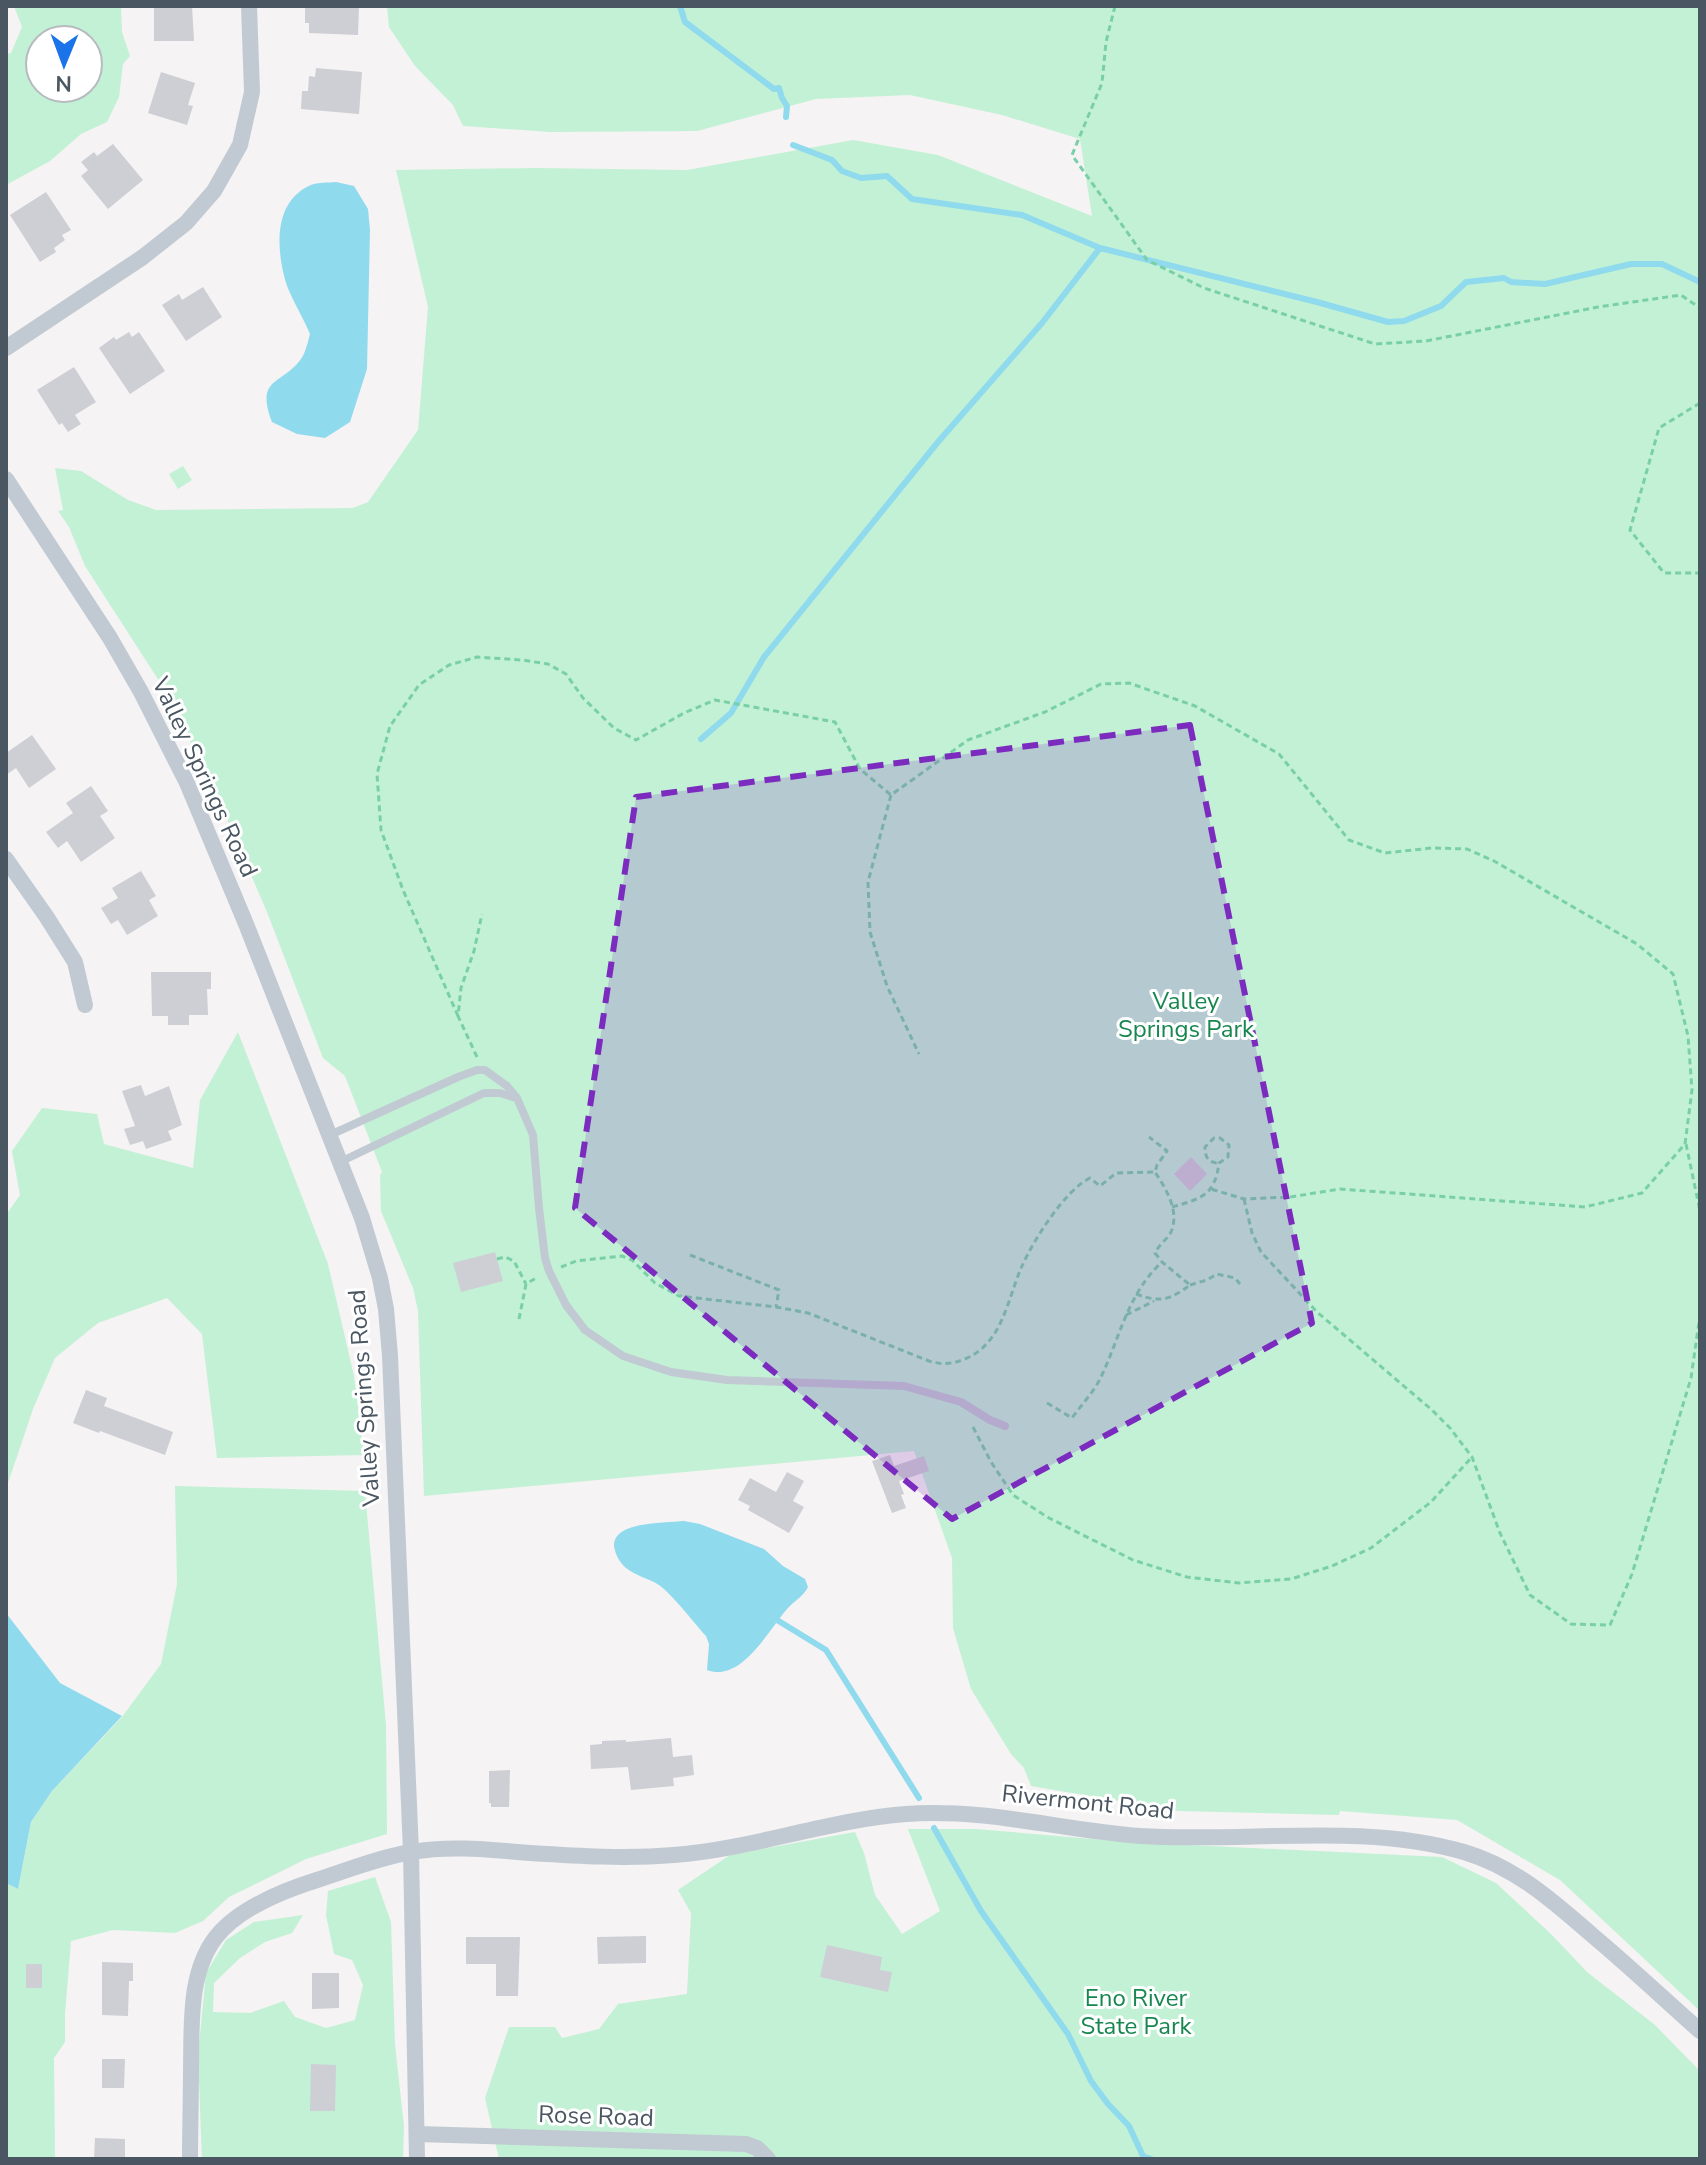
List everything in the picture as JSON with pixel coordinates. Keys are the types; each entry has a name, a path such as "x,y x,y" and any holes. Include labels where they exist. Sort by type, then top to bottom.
{"street":[{"path":"6,348 143,257 186,223 214,191 240,145 252,92 249,6"},
{"name":"Valley Springs Road","path":"6,479 110,638 187,783 373,1249 390,1356 411,1852 417,2159"},
{"path":"6,859 75,962 85,1005"},
{"name":"Rivermont Road","path":"190,2159 192,2020 199,1971 216,1938 229,1923 275,1896 411,1852 462,1849 625,1858 677,1855 763,1841 830,1825 904,1814 936,1813 985,1815 1143,1836 1394,1838 1470,1854 1501,1867 1545,1895 1700,2031"},
{"name":"Rose Road","path":"417,2134 746,2144 757,2148 768,2159"}],"lane":[{"path":"330,1135 458,1077 485,1070 507,1086 517,1098 533,1135 545,1258 566,1305 585,1330 623,1356 671,1372 727,1380 904,1386 961,1402 1005,1426"},
{"path":"340,1162 484,1093 517,1098"}],"path":[{"path":"1115,6 1106,42 1102,83 1072,155 1147,260 1204,288 1375,344 1426,341 1598,307 1681,295 1700,308"},
{"path":"1700,403 1659,428 1630,530 1664,573 1700,573"},
{"path":"485,1070 403,890 381,830 377,774 390,726 419,685 449,665 477,657 548,664 566,674 583,698 614,728 636,740 684,713 715,700 835,722 860,769 891,795"},
{"path":"919,1054 887,986 870,932 868,882 891,795 968,740 1045,712 1101,684 1129,683 1195,706 1279,754 1349,840 1385,853 1432,848 1467,849 1494,861 1637,944 1673,974 1688,1036 1692,1090 1685,1144 1700,1211"},
{"path":"458,1016 461,988 474,951 482,914"},
{"path":"1149,1137 1167,1151 1155,1172"},
{"path":"1172,1207 1200,1199 1211,1189 1217,1178 1219,1163 1228,1157 1230,1150 1229,1145 1220,1138 1214,1138 1205,1147 1205,1156 1219,1163"},
{"path":"1211,1189 1244,1199 1290,1197 1340,1189 1585,1207 1642,1193 1685,1144"},
{"path":"526,1284 576,1261 622,1256 632,1260 655,1283 679,1296 808,1313 943,1365 979,1353 994,1336 1005,1315 1022,1265 1051,1215 1082,1182 1090,1178 1100,1186 1116,1173 1155,1172"},
{"path":"1155,1172 1167,1189 1174,1219 1171,1233 1155,1253 1190,1285"},
{"path":"1244,1199 1252,1233 1261,1252 1317,1312 1450,1428 1472,1457 1500,1533 1530,1595 1571,1624 1610,1625 1632,1574 1691,1378 1700,1315"},
{"path":"690,1255 779,1290 776,1307"},
{"path":"497,1259 505,1257 514,1261 526,1284 519,1319"},
{"path":"1047,1403 1072,1418 1100,1380 1136,1294 1148,1274 1162,1262"},
{"path":"1126,1315 1217,1274 1235,1278 1240,1284"},
{"path":"1136,1294 1154,1301"},
{"path":"961,1402 991,1462 1013,1495 1049,1518 1133,1560 1187,1577 1239,1583 1291,1579 1332,1566 1371,1548 1431,1502 1472,1457"}],"highlighted area":[{"path":"1190,725 1312,1323 952,1519 575,1208 636,797"}],"green space":[{"path":"14,6 121,6 122,32 130,56 123,64 119,97 107,122 81,134 50,161 6,185 6,54 11,53 22,27"},
{"name":"Valley Springs Park","path":"387,6 1700,6 1700,2011 1560,1880 1457,1820 1340,1811 1339,1815 1178,1811 1031,1786 1024,1768 1011,1754 971,1689 953,1628 952,1558 914,1451 424,1496 418,1311 413,1288 381,1211 382,1172 345,1076 323,1058 267,912 215,791 163,687 85,566 69,527 58,511 63,510 55,468 81,471 128,500 156,510 353,508 368,502 418,430 428,307 396,170 687,170 853,140 938,155 1092,216 1080,139 1002,115 910,95 816,99 697,131 550,132 463,126 453,105 415,66 389,27"},
{"path":"183,466 192,480 178,489 169,474"},
{"path":"238,1032 328,1264 354,1376 364,1455 217,1458 202,1334 167,1298 98,1323 55,1358 33,1409 6,1489 6,1215 20,1195 12,1151 42,1108 97,1114 104,1144 193,1168 200,1100"},
{"path":"175,1486 365,1491 386,1725 387,1834 306,1859 229,1897 203,1921 175,1933 113,1930 71,1941 65,2042 54,2058 55,2159 6,2159 6,1883 18,1889 31,1822 52,1791 122,1717 161,1664 177,1584"},
{"name":"Eno River State Park","path":"908,1829 976,1829 1128,1842 1442,1857 1496,1883 1587,1972 1655,2025 1696,2067 1700,2072 1700,2159 499,2159 485,2098 509,2027 555,2027 562,2038 599,2029 618,2004 687,1994 691,1913 678,1890 730,1855 855,1832 875,1895 902,1934 940,1911"},
{"path":"375,1877 391,1922 395,2045 404,2126 403,2159 202,2159 198,2056 206,1973 226,1940 254,1922 303,1915 292,1933 265,1942 240,1958 214,1983 213,2012 250,2013 284,2001 295,2017 326,2028 355,2020 363,1985 352,1960 334,1954 326,1915 328,1891"}],"water":[{"path":"336,182 354,186 368,209 367,369 350,422 325,438 297,434 272,422 267,397 268,389 301,359 310,334 288,289 283,270 279,241 284,214 299,192 314,184"},
{"path":"684,1521 700,1524 764,1549 783,1566 805,1579 808,1587 753,1653 731,1669 719,1672 707,1670 709,1644 706,1636 664,1589 626,1568 615,1552 616,1538 622,1532 642,1525"},
{"path":"6,1613 60,1683 122,1716 52,1791 31,1822 18,1889 6,1883"}],"building":[{"path":"154,6 192,6 194,41 154,41"},
{"path":"305,6 359,6 358,35 309,33 309,23 305,23"},
{"path":"316,68 362,72 359,114 301,109 302,91 308,91 309,76 315,77"},
{"path":"161,72 195,83 188,105 193,106 187,125 148,113"},
{"path":"113,144 143,180 108,209 81,176 88,170 81,162 94,152 97,156"},
{"path":"46,192 71,230 62,235 65,240 54,248 56,252 40,262 10,215"},
{"path":"203,287 222,317 186,341 162,305 179,294 182,300"},
{"path":"129,332 132,337 139,332 165,371 130,394 99,348 114,337 116,340"},
{"path":"74,367 96,402 75,415 81,424 68,432 62,423 59,425 37,390"},
{"path":"32,735 56,769 29,788 16,768 6,775 6,753"},
{"path":"91,786 108,811 100,816 115,838 81,862 67,841 58,848 46,832 73,813 66,803"},
{"path":"141,871 156,896 149,900 158,916 127,935 118,920 111,924 101,908 118,898 112,888"},
{"path":"151,972 211,972 211,989 207,989 208,1015 189,1015 189,1025 168,1025 168,1016 152,1016"},
{"path":"141,1085 145,1096 169,1086 182,1125 168,1131 172,1140 146,1149 143,1141 130,1145 124,1129 135,1126 122,1091"},
{"path":"1191,1157 1207,1174 1190,1191 1174,1174"},
{"path":"495,1252 503,1281 461,1292 453,1263"},
{"path":"86,1390 107,1398 104,1406 173,1432 165,1455 73,1423"},
{"path":"890,1455 894,1466 924,1456 929,1471 899,1481 906,1508 892,1513 872,1461"},
{"path":"787,1472 804,1481 793,1501 804,1507 789,1533 748,1510 750,1506 738,1500 750,1478 776,1492"},
{"path":"671,1738 673,1757 692,1755 694,1775 673,1778 674,1786 631,1790 628,1767 591,1769 590,1745 602,1744 602,1741"},
{"path":"510,1770 509,1807 491,1807 489,1771"},
{"path":"646,1936 646,1963 598,1964 597,1937"},
{"path":"466,1937 520,1937 518,1996 496,1996 496,1964 466,1964"},
{"path":"827,1945 882,1957 880,1970 892,1972 888,1992 820,1977"},
{"path":"102,1962 133,1963 128,2016 102,2015"},
{"path":"26,1964 42,1964 42,1988 26,1988"},
{"path":"312,1973 339,1973 339,2008 312,2009"},
{"path":"102,2059 125,2059 124,2088 102,2088"},
{"path":"311,2064 336,2065 335,2111 310,2111"},
{"path":"95,2138 125,2139 125,2159 94,2159"}],"waterway":[{"path":"680,6 685,22 774,89 779,88 787,106 786,117"},
{"path":"793,145 832,160 842,171 861,178 887,176 912,199 1022,215 1100,248 1388,322 1404,321 1441,306 1466,282 1504,278 1511,282 1545,284 1631,264 1662,264 1700,282"},
{"path":"701,739 731,713 764,657 938,442 1042,323 1100,248"},
{"path":"773,1615 826,1650 919,1798"},
{"path":"934,1828 981,1911 1068,2034 1091,2081 1129,2126 1143,2156 1151,2159"}]}
